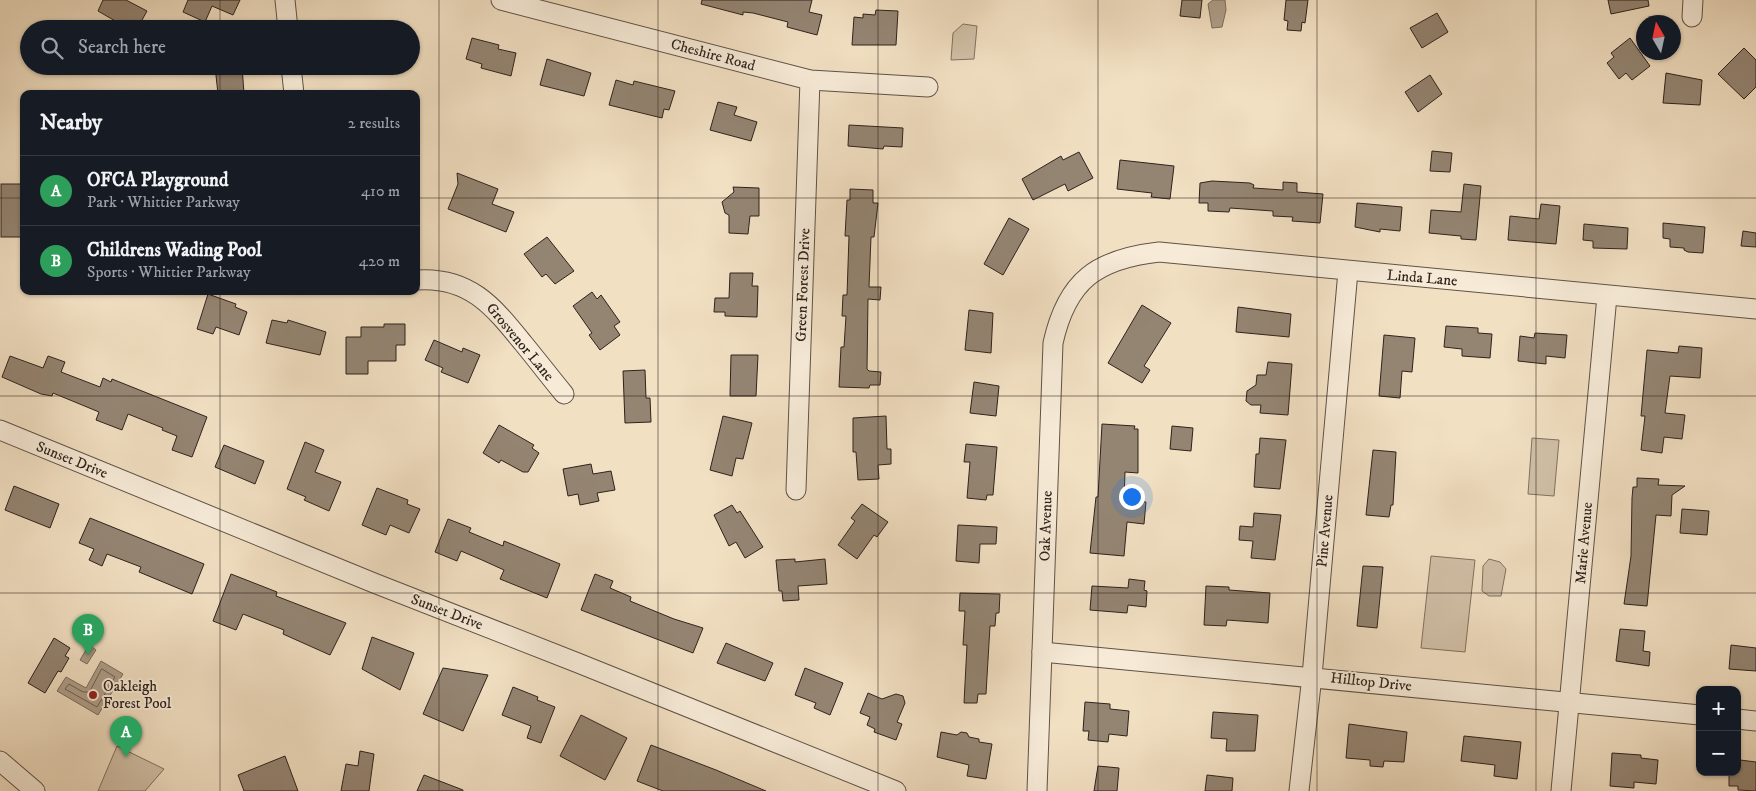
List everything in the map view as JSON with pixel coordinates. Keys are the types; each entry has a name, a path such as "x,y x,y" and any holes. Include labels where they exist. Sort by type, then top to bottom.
{"street":[{"path":"286,0 287,20"},
{"name":"Cheshire Road","path":"501,0 810,80 928,87"},
{"path":"293,75 294,90"},
{"name":"Green Forest Drive","path":"796,490 810,80"},
{"name":"Linda Lane","path":"1092,273 1114,261 1132,255 1159,252 1756,309"},
{"name":"Pine Avenue","path":"1300,791 1348,271"},
{"name":"Oak Avenue","path":"1037,791 1053,343 1063,308 1071,294 1092,273"},
{"name":"Grosvenor Lane","path":"420,280 443,281 462,286 481,296 497,310 564,394"},
{"name":"Marie Avenue","path":"1561,791 1607,296"},
{"name":"Sunset Drive","path":"0,430 374,583 896,791"},
{"name":"Hilltop Drive","path":"1042,652 1312,676 1696,715"},
{"path":"1741,719 1756,721"},
{"path":"2,766 35,791"}],"shaded area":[{"path":"963,24 977,26 974,59 951,60 953,33"},
{"path":"1532,438 1559,440 1554,496 1528,494"},
{"path":"1431,556 1475,560 1465,652 1421,648"},
{"path":"1489,559 1500,562 1506,569 1501,596 1489,596 1482,591 1483,566"},
{"path":"117,746 164,769 145,791 98,791"}],"water":[{"path":"1213,0 1225,0 1226,10 1222,27 1212,28 1208,4"},
{"path":"89,645 96,650 87,664 80,660"},
{"path":"101,661 123,674 98,715 57,691 66,677 86,688"}],"building":[{"path":"103,0 126,0 147,11 142,20 114,20 98,11"},
{"path":"188,0 240,0 233,15 212,6 206,20 201,20 183,12"},
{"path":"702,0 812,0 809,12 822,15 817,35 787,27 788,22 753,13 743,12 743,15 701,4"},
{"path":"1182,0 1202,0 1200,18 1180,16"},
{"path":"1286,0 1308,0 1305,23 1302,22 1301,31 1287,30 1288,21 1284,20"},
{"path":"1608,0 1648,0 1649,6 1611,14"},
{"path":"876,10 898,11 896,45 852,45 854,17 863,18 863,14 875,15"},
{"path":"1437,13 1448,32 1422,48 1410,28"},
{"path":"472,38 499,45 498,49 516,53 511,76 481,68 482,64 466,59"},
{"path":"1630,38 1636,46 1636,60 1646,60 1650,66 1632,80 1626,73 1619,79 1607,63 1614,57 1611,53"},
{"path":"1744,48 1756,60 1756,87 1744,99 1718,74"},
{"path":"547,59 591,73 584,96 540,85"},
{"path":"1666,73 1702,80 1700,105 1663,103"},
{"path":"216,75 243,75 244,90 218,90"},
{"path":"1430,75 1442,94 1418,112 1405,92"},
{"path":"616,80 633,85 634,81 675,91 669,110 664,109 662,118 609,105"},
{"path":"718,102 737,107 734,115 757,122 751,141 710,130"},
{"path":"849,125 903,128 902,147 884,146 883,149 848,146"},
{"path":"1432,151 1452,153 1450,172 1430,171"},
{"path":"1079,152 1093,178 1068,191 1065,184 1033,200 1022,179 1061,156 1063,160"},
{"path":"1120,160 1174,166 1170,199 1151,197 1152,193 1117,189"},
{"path":"457,173 498,189 492,204 514,212 506,232 448,209 458,184"},
{"path":"1212,181 1250,183 1254,185 1253,188 1283,190 1283,182 1297,183 1297,192 1323,194 1320,223 1292,221 1293,217 1273,216 1273,211 1230,208 1229,212 1208,211 1208,203 1199,203 1200,183"},
{"path":"1,184 20,184 20,237 1,237"},
{"path":"1464,184 1481,186 1476,240 1461,239 1461,236 1429,233 1431,210 1461,212"},
{"path":"733,187 759,188 759,216 750,216 748,234 729,233 729,215 725,213 722,202 734,192"},
{"path":"850,189 873,190 873,203 878,203 874,237 871,237 869,287 881,287 880,300 868,299 867,369 869,371 881,372 880,385 870,385 869,388 839,387 841,347 844,347 846,316 842,316 843,295 847,295 849,236 845,236 847,200 850,200"},
{"path":"1357,203 1402,207 1400,231 1380,229 1380,232 1355,227"},
{"path":"1541,204 1560,206 1556,244 1508,240 1510,216 1539,219"},
{"path":"1009,218 1029,229 1003,275 984,264"},
{"path":"1663,223 1705,227 1703,253 1688,252 1684,248 1670,247 1670,239 1663,238"},
{"path":"1584,224 1628,228 1627,249 1593,248 1593,241 1583,240"},
{"path":"1743,231 1756,233 1756,247 1741,246"},
{"path":"547,237 574,271 555,284 546,274 542,277 524,254"},
{"path":"730,273 753,273 752,286 758,286 757,317 725,316 725,312 714,312 715,298 729,298"},
{"path":"592,292 597,299 601,295 620,322 614,326 620,335 600,350 589,335 592,333 573,306"},
{"path":"208,295 236,304 235,307 247,312 239,335 216,327 213,334 197,329"},
{"path":"1142,305 1171,323 1144,366 1150,370 1142,383 1108,363"},
{"path":"1238,307 1291,314 1289,337 1236,332"},
{"path":"969,310 993,313 991,353 965,350"},
{"path":"272,320 287,323 288,320 326,332 320,355 266,343"},
{"path":"384,324 405,324 405,345 396,345 396,361 368,361 368,374 346,374 346,337 361,337 361,327 384,327"},
{"path":"1446,326 1478,328 1478,333 1492,334 1490,358 1462,356 1462,349 1444,347"},
{"path":"1535,333 1567,335 1565,358 1546,356 1546,364 1518,361 1520,336 1534,338"},
{"path":"1384,335 1415,338 1412,372 1402,371 1400,398 1379,396"},
{"path":"434,340 462,352 463,348 480,355 468,383 441,372 443,368 425,360"},
{"path":"1679,346 1702,348 1700,378 1670,376 1665,413 1685,415 1682,439 1664,437 1662,453 1641,450 1645,416 1641,416 1647,350 1678,353"},
{"path":"731,355 758,355 756,396 730,396"},
{"path":"10,356 43,368 48,356 65,362 61,372 100,387 103,378 111,382 112,379 207,417 192,457 172,450 177,436 162,430 163,428 128,414 122,430 96,420 99,412 53,393 52,396 41,394 2,377"},
{"path":"1268,362 1292,364 1288,415 1260,413 1261,405 1251,405 1246,401 1247,391 1256,385 1257,375 1266,375"},
{"path":"645,370 646,398 650,398 651,422 625,423 623,371"},
{"path":"974,382 999,386 996,416 970,413"},
{"path":"723,416 752,423 743,459 736,458 732,476 710,470"},
{"path":"886,416 887,449 891,449 891,464 878,465 879,479 858,480 856,452 853,452 853,418"},
{"path":"1102,424 1135,426 1134,429 1138,429 1138,473 1125,472 1124,500 1146,502 1144,524 1127,522 1124,556 1090,553 1096,497 1098,497"},
{"path":"499,425 534,445 532,448 539,453 528,472 523,472 501,460 499,463 483,453"},
{"path":"1172,426 1193,428 1191,451 1170,449"},
{"path":"1260,438 1286,440 1280,489 1254,487 1256,454 1259,454"},
{"path":"305,442 324,450 315,472 341,482 329,511 304,500 306,497 287,489"},
{"path":"966,444 997,447 993,495 987,495 986,500 967,498 970,462 964,462"},
{"path":"224,445 264,461 255,484 215,467"},
{"path":"1373,450 1396,452 1393,505 1391,505 1389,517 1366,515"},
{"path":"591,464 593,474 611,471 615,490 597,493 599,501 580,505 578,494 568,496 563,469"},
{"path":"1637,478 1659,479 1658,485 1685,486 1672,495 1671,516 1656,515 1647,606 1624,604 1631,556 1633,487 1637,487"},
{"path":"14,486 59,504 50,528 5,510"},
{"path":"377,488 408,500 407,504 420,509 409,533 390,525 386,535 362,525"},
{"path":"862,504 888,522 877,537 874,535 857,559 838,545 855,521 851,518"},
{"path":"732,505 737,513 740,511 763,547 745,558 736,542 729,546 714,515"},
{"path":"1682,509 1709,511 1707,535 1680,533"},
{"path":"1254,513 1281,515 1275,560 1251,558 1253,541 1239,540 1240,526 1253,527"},
{"path":"90,518 204,564 192,594 139,572 141,567 107,554 102,566 89,560 94,549 79,543"},
{"path":"448,519 471,528 469,532 503,546 504,541 560,564 547,598 500,579 504,570 461,551 457,561 435,552"},
{"path":"958,525 997,527 996,544 980,544 979,563 956,561"},
{"path":"795,559 795,562 825,559 827,584 798,586 799,600 783,601 782,591 779,591 776,560"},
{"path":"1363,566 1383,567 1377,628 1357,626"},
{"path":"231,574 277,592 276,596 346,623 330,655 283,634 284,630 243,614 236,630 213,621"},
{"path":"595,574 613,581 610,588 631,597 630,601 674,619 703,628 693,653 581,610"},
{"path":"1129,579 1145,581 1144,590 1147,591 1146,607 1128,605 1127,613 1090,610 1092,586 1128,588"},
{"path":"1206,586 1229,587 1229,590 1270,593 1268,623 1227,620 1226,626 1204,625"},
{"path":"960,593 1000,594 999,613 996,613 995,626 990,626 986,694 978,694 977,703 964,703 967,645 963,645 965,611 959,611"},
{"path":"1620,629 1645,631 1643,651 1650,652 1649,666 1616,661"},
{"path":"372,637 414,653 400,690 362,669"},
{"path":"54,638 70,648 65,656 69,658 61,672 58,671 45,693 28,683"},
{"path":"726,643 773,663 765,681 717,663"},
{"path":"1731,645 1756,648 1756,671 1729,669"},
{"path":"443,668 488,675 463,731 423,714"},
{"path":"805,668 843,683 830,715 814,708 816,703 795,695"},
{"path":"513,687 538,697 537,700 555,707 541,743 527,738 531,726 502,715"},
{"path":"868,693 882,699 896,694 903,696 905,703 897,722 902,724 896,740 874,732 875,729 867,725 870,717 860,713"},
{"path":"1085,702 1110,704 1110,709 1129,711 1127,736 1109,734 1108,742 1088,740 1089,731 1083,731"},
{"path":"1213,712 1258,715 1255,751 1226,751 1227,739 1211,738"},
{"path":"581,715 627,738 605,780 560,756"},
{"path":"1349,724 1407,732 1404,762 1384,761 1383,767 1370,766 1370,760 1346,758"},
{"path":"941,732 957,735 961,732 967,733 969,737 979,739 979,742 992,744 986,779 967,776 969,765 937,757"},
{"path":"1464,736 1521,742 1517,779 1494,776 1495,765 1461,761"},
{"path":"651,745 766,791 663,791 637,781"},
{"path":"360,751 374,754 369,791 341,791 346,764 358,766"},
{"path":"1612,753 1641,755 1641,758 1658,760 1656,784 1634,782 1634,788 1610,786"},
{"path":"285,756 298,791 244,791 238,775"},
{"path":"1741,760 1756,762 1756,791 1738,790 1738,786 1729,786 1729,776 1741,776"},
{"path":"1098,766 1119,768 1117,791 1094,791"},
{"path":"424,775 463,790 463,791 417,791"},
{"path":"1207,775 1233,778 1232,791 1205,791"}],"place":[{"name":"Childrens Wading Pool","path":"88,655"},
{"name":"Oakleigh Forest Pool","path":"93,695"},
{"name":"OFCA Playground","path":"126,757"}]}
